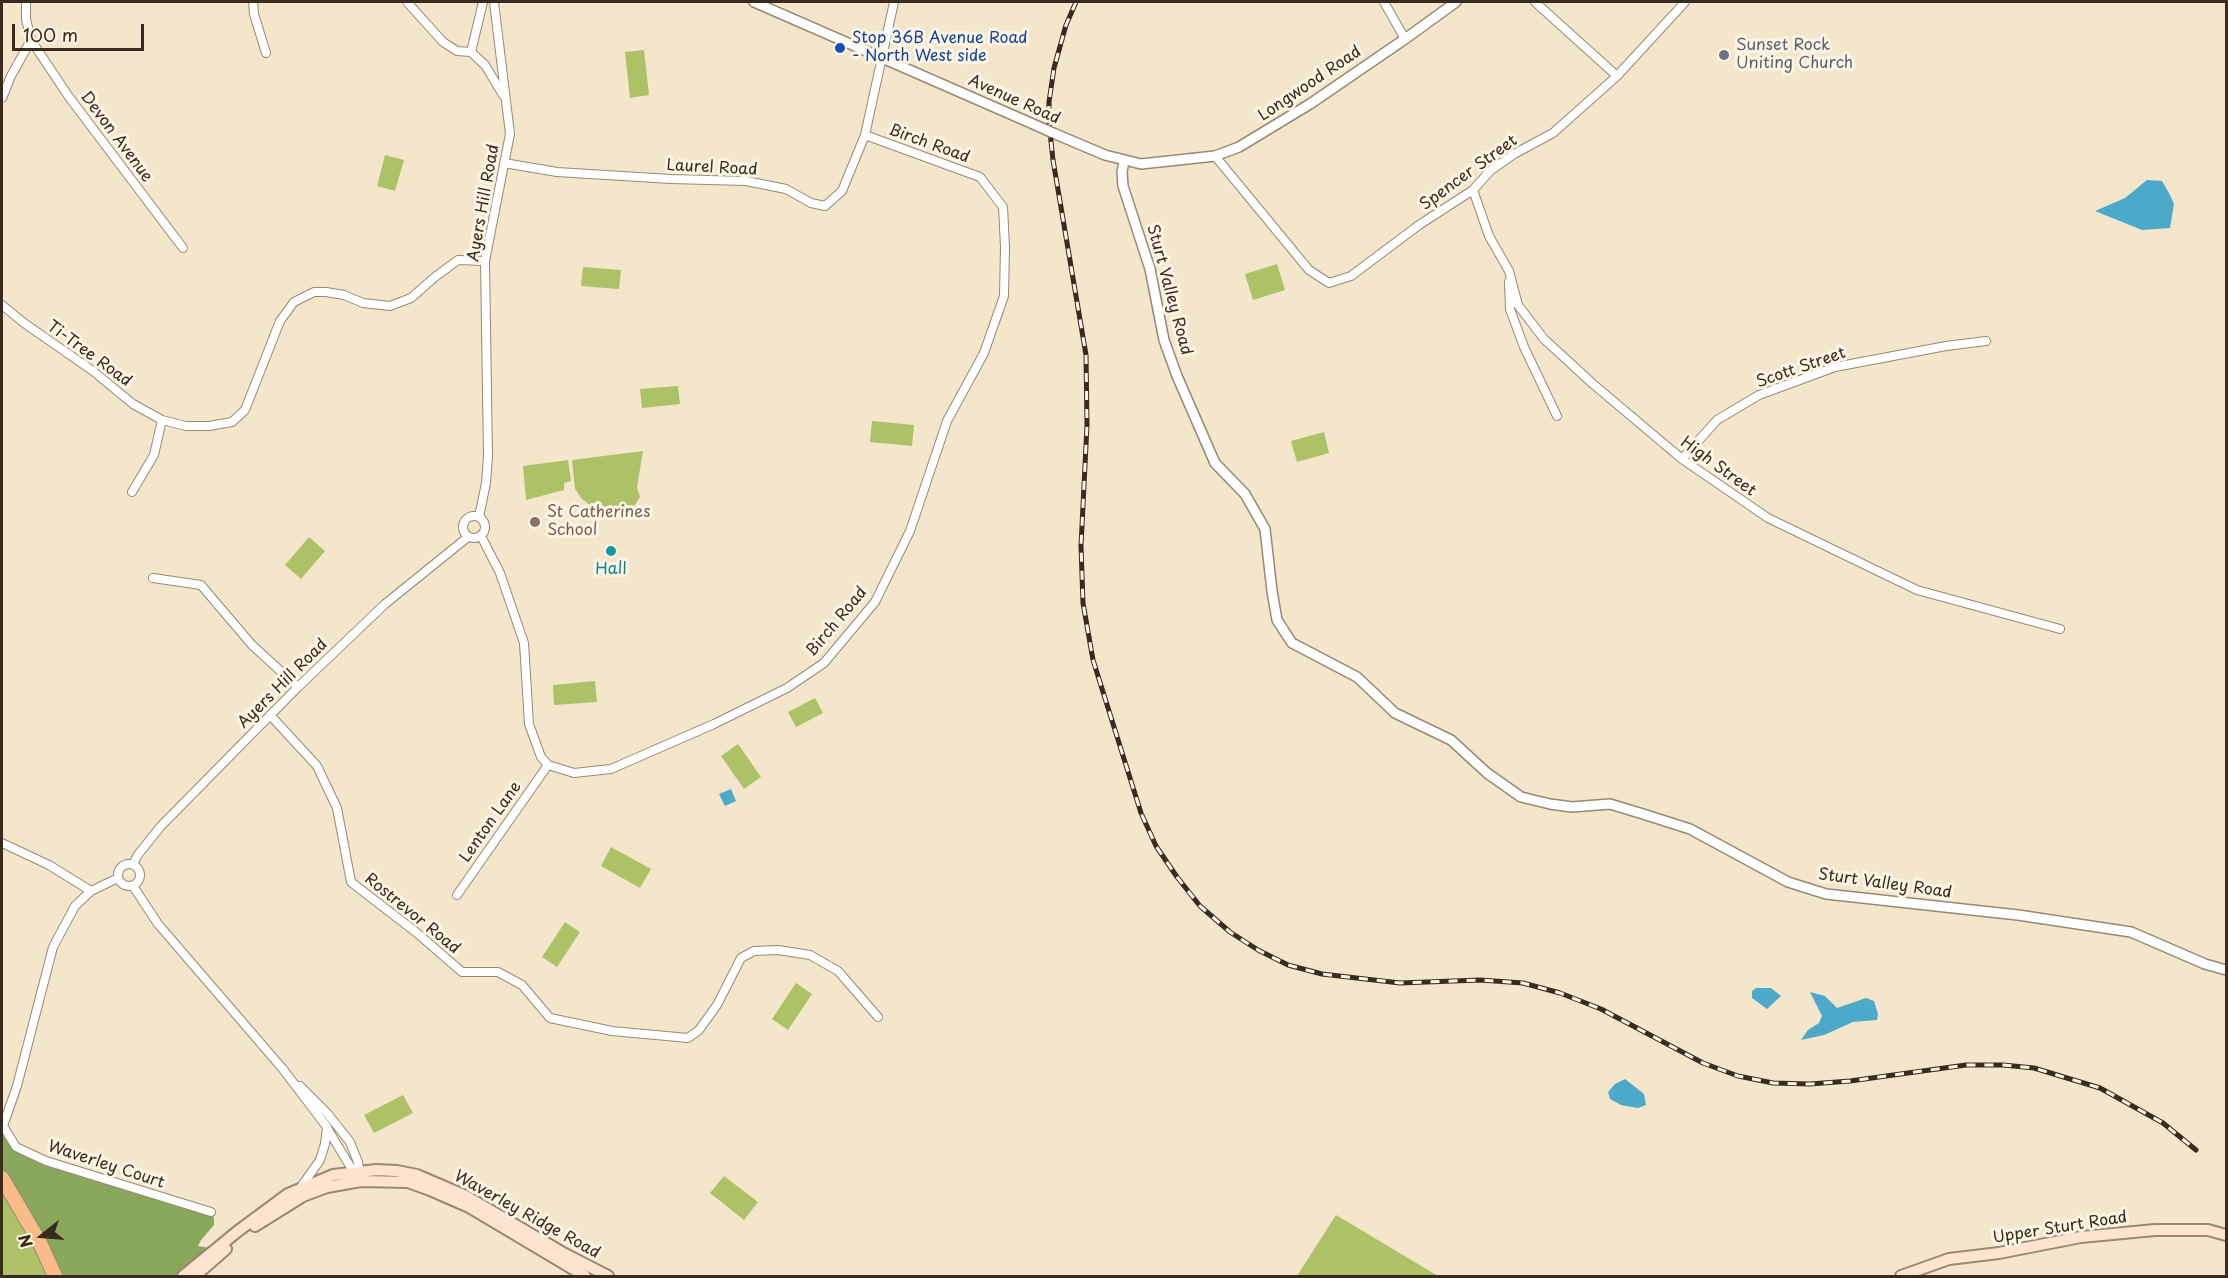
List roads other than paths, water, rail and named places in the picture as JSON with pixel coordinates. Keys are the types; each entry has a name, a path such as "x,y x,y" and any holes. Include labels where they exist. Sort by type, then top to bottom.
{"highway":[{"path":"2,1178 39,1241 55,1276"}],"main road":[{"name":"Waverley Ridge Road","path":"195,1276 264,1220 303,1196 357,1176 397,1171 438,1183 466,1196 565,1254 608,1276"},
{"name":"Waverley Ridge Road","path":"183,1276 262,1212 300,1188 333,1175 408,1182 430,1190 469,1207 585,1276"},
{"name":"Upper Sturt Road","path":"1900,1276 1949,1259 1999,1253 2081,1237 2155,1230 2208,1230 2226,1235"}],"street":[{"path":"2,98 31,40 26,19 26,2"},
{"path":"253,2 254,14 266,53"},
{"path":"407,2 443,42 458,51 471,52 485,65 506,99"},
{"path":"471,52 483,2"},
{"name":"Ayers Hill Road","path":"479,518 486,483 488,456 485,261 510,134 494,2"},
{"name":"Avenue Road","path":"754,2 1053,133 1124,161 1141,164 1168,162"},
{"name":"Laurel Road","path":"504,163 557,172 746,181 786,189 811,203 825,206 842,191 866,135 894,2"},
{"path":"1384,2 1405,39"},
{"name":"Longwood Road","path":"1168,162 1215,156 1239,147 1405,39 1456,2"},
{"path":"1535,2 1617,76"},
{"name":"Spencer Street","path":"1215,156 1310,270 1329,282 1351,276 1419,225 1473,190 1490,171 1514,154 1553,133 1617,76 1685,2"},
{"name":"Devon Avenue","path":"31,40 69,97 183,248"},
{"name":"Birch Road","path":"548,765 574,773 611,769 714,724 787,688 824,663 875,602 910,531 947,421 984,353 1004,296 1005,247 1003,207 980,177 866,135"},
{"name":"Sturt Valley Road","path":"1124,161 1123,186 1150,269 1164,340 1195,420 1215,463 1245,494 1265,529 1277,620 1292,643 1357,677 1395,713 1451,740 1487,773 1521,797 1572,807 1610,804 1643,814 1690,829 1788,882 1826,894 2018,915 2132,932 2205,964 2226,970"},
{"name":"High Street","path":"1473,190 1489,236 1509,272 1518,305 1544,339 1593,384 1682,459 1767,518 1917,590 2060,629"},
{"name":"Ti-Tree Road","path":"2,305 93,371 133,404 162,420 186,426 209,426 232,422 245,410 280,321 294,302 314,292 344,295 363,303 390,306 411,298 458,260 485,261"},
{"path":"1509,272 1510,309 1524,347 1557,416"},
{"name":"Scott Street","path":"1682,459 1717,420 1760,395 1835,367 1946,346 1986,341"},
{"path":"132,492 154,455 162,420"},
{"path":"481,537 468,537 463,527 466,520 472,516 479,518 485,527 481,537 500,573 524,643 529,723 541,757 548,765"},
{"name":"Ayers Hill Road","path":"133,865 137,856 161,826 298,687 385,604 468,537"},
{"path":"153,578 201,585 252,645 298,687"},
{"name":"Rostrevor Road","path":"270,715 317,766 337,808 351,882 417,933 462,972 498,972 522,985 550,1018 612,1031 688,1038 699,1030 717,1005 741,958 754,951 778,950 810,955 838,971 878,1017"},
{"name":"Lenton Lane","path":"457,895 548,765"},
{"path":"2,843 50,865 91,891"},
{"path":"118,878 120,868 126,864 133,865 139,870 140,877 133,886"},
{"path":"2,1125 17,1086 53,947 75,906 91,891 118,878"},
{"path":"118,878 124,885 133,886"},
{"path":"133,886 158,924 282,1068 341,1130 350,1142 357,1176"},
{"path":"282,1068 327,1127 357,1176"},
{"name":"Waverley Court","path":"2,1125 16,1147 46,1161 211,1212"},
{"name":"Waverley Ridge Road","path":"300,1188 320,1160 327,1127"}],"water":[{"path":"2147,180 2162,181 2170,195 2174,204 2170,228 2142,230 2095,211 2125,198"},
{"path":"731,789 736,801 725,806 719,794"},
{"path":"1756,988 1771,988 1781,996 1767,1009 1752,998 1752,991"},
{"path":"1810,992 1825,996 1837,1008 1866,998 1874,1001 1878,1014 1877,1020 1853,1022 1824,1035 1801,1040 1808,1030 1819,1023 1822,1016"},
{"path":"1625,1079 1644,1094 1646,1105 1638,1108 1621,1105 1610,1099 1608,1092 1615,1084"}],"railway":[{"path":"1076,2 1066,25 1054,68 1049,102 1049,123 1053,160 1086,355 1087,425 1081,546 1083,603 1093,660 1141,813 1156,846 1200,906 1230,932 1288,965 1322,974 1400,983 1480,980 1523,983 1560,993 1601,1009 1703,1063 1738,1076 1773,1083 1810,1084 1850,1081 1966,1065 2034,1068 2100,1088 2163,1123 2196,1150"}],"place":[{"name":"Stop 36B Avenue Road - North West side","path":"840,48"},
{"name":"Sunset Rock Uniting Church","path":"1724,55"},
{"name":"St Catherines School","path":"535,522"},
{"name":"Hall","path":"611,551"}]}
